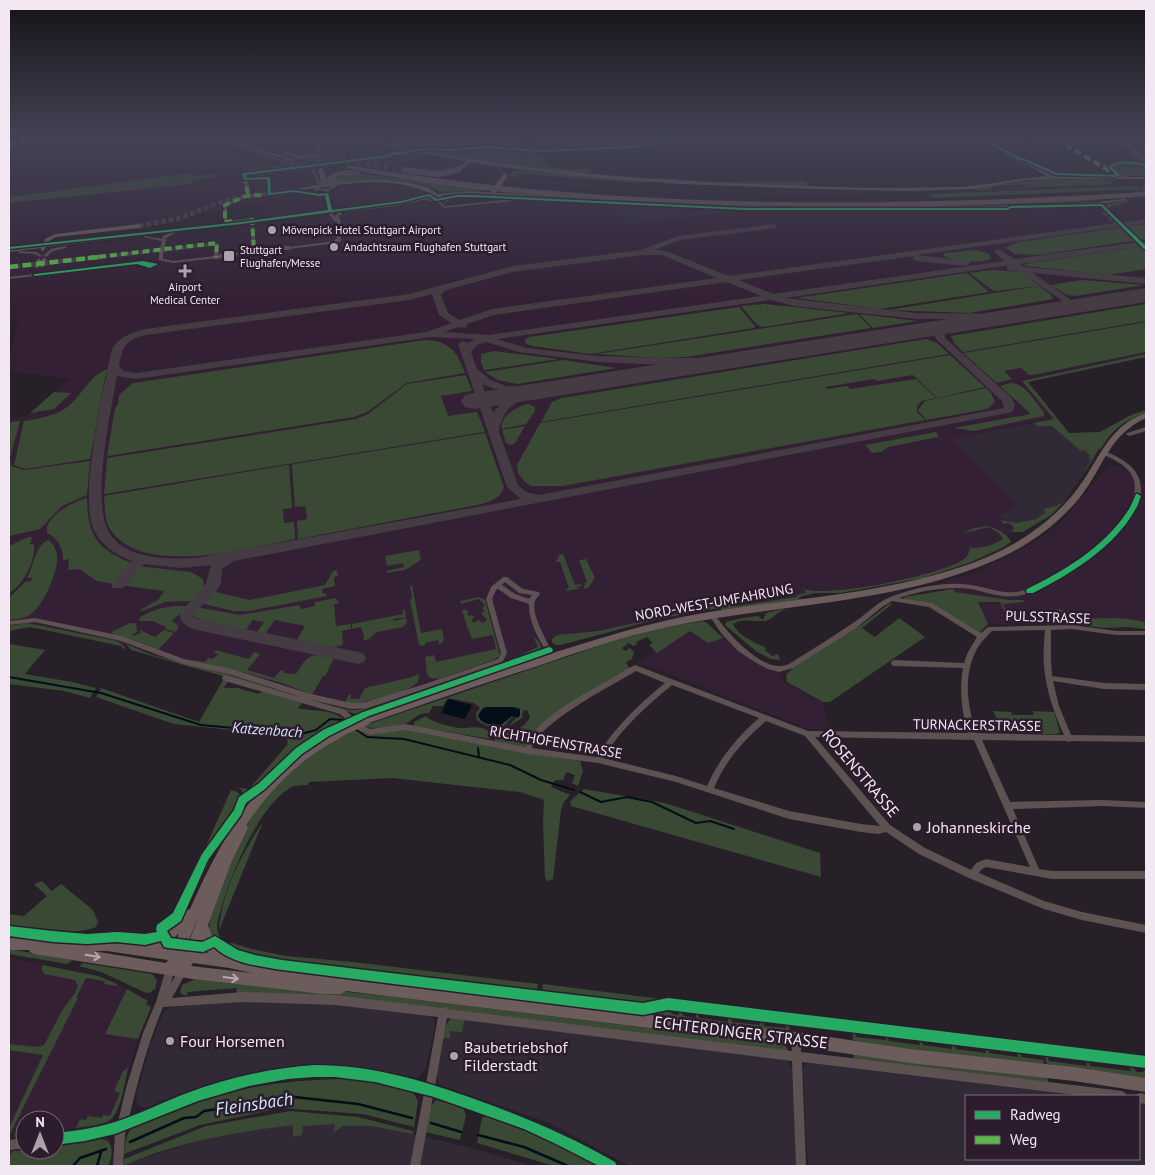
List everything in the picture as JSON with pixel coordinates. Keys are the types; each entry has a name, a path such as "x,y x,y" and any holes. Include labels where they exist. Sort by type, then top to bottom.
{"highway":[{"path":"518,192 790,201 978,199 1146,193"},
{"path":"544,192 730,203 934,203 1146,193"}],"main road":[{"path":"426,192 426,199"},
{"path":"428,192 439,197 450,194"},
{"path":"431,192 439,197"},
{"path":"21,250 43,256 175,232 400,204 450,194 482,192"},
{"path":"501,192 570,200 753,208 963,207 1095,204 1122,200"},
{"path":"182,234 330,213 400,206 426,199"},
{"path":"963,207 1095,204"},
{"path":"9,252 34,246 53,236 139,226 62,236 53,239 43,256"},
{"path":"43,256 65,247 145,237 164,240 188,231"},
{"path":"43,256 46,241 53,236"},
{"name":"NORD-WEST-UMFAHRUNG","path":"176,970 176,955 197,905 229,840 245,814 298,759 316,746 366,720 635,630 712,615 889,589 938,578 977,564 1016,546 1048,524 1078,494 1120,429 1146,415"},
{"name":"NORD-WEST-UMFAHRUNG","path":"176,970 190,956 227,858 260,797"},
{"path":"142,950 169,936 181,925 197,905"},
{"path":"202,925 206,938 214,952 229,962"},
{"name":"ECHTERDINGER STRASSE","path":"10,943 83,944 142,950 229,962 286,975 359,988 796,1039 910,1056 1074,1074 1146,1085"},
{"name":"ECHTERDINGER STRASSE","path":"10,943 176,970 323,988 359,988"}],"street":[{"path":"175,232 164,240 161,257 176,261 335,242 339,240 336,225 330,213 329,192"},
{"path":"252,219 225,222 225,205 237,202 241,196 262,194"},
{"path":"426,199 439,197 450,206"},
{"path":"439,197 444,206 513,200"},
{"path":"336,225 337,216 340,213"},
{"path":"253,230 254,251"},
{"path":"216,244 216,257"},
{"path":"38,274 43,256"},
{"path":"9,278 138,262 156,265 150,267 138,262"},
{"path":"1129,434 1146,429"},
{"path":"712,615 719,628 746,653 769,666 781,669 791,666 890,599 910,593 946,587 965,587 1008,594 1024,593 1039,587 1080,562 1117,529 1137,500 1137,477 1131,468 1103,456"},
{"path":"1137,477 1146,479"},
{"path":"9,623 35,620 122,639 177,659 232,672 307,696 355,706 426,687 502,659 504,653 489,599 491,591 505,579 520,592 537,594 530,602"},
{"path":"497,585 513,596 530,602"},
{"path":"890,599 930,605 982,637 967,666 964,678 964,696 975,737 1037,873"},
{"path":"530,602 536,624 552,657"},
{"name":"PULSSTRASSE","path":"982,637 993,628 1072,627 1116,633 1146,633"},
{"path":"1048,628 1047,655 1049,678 1069,739"},
{"path":"894,663 967,666"},
{"name":"ROSENSTRASSE","path":"528,751 531,740 537,732 578,702 635,668 808,734 887,828 911,845 972,875 1021,896 1097,920 1146,929"},
{"name":"RICHTHOFENSTRASSE","path":"226,678 342,712 361,728 370,732 406,727 528,751 598,760 658,774 762,808 807,819 873,830 887,828"},
{"path":"1049,678 1104,686 1146,687"},
{"path":"598,760 606,745 624,724 671,682"},
{"path":"709,790 715,774 728,753 743,736 765,717"},
{"name":"TURNACKERSTRASSE","path":"808,734 1146,739"},
{"path":"1008,806 1103,803 1146,805"},
{"path":"972,875 979,866 986,863 1037,873 1065,876 1146,875"},
{"path":"118,1166 121,1126 143,1046 161,1002 170,993 176,970"},
{"name":"ECHTERDINGER STRASSE","path":"161,1002 243,997 335,1000 1113,1095"},
{"path":"414,1166 444,1012"},
{"path":"796,1039 801,1166"},
{"path":"65,1137 121,1126 170,1104 209,1091 284,1074 315,1071 362,1073 428,1089 528,1124 573,1145 611,1166"},
{"path":"1074,1074 1079,1091"}],"shaded area":[{"path":"9,192 285,192 322,196 325,211 260,220 260,215 269,204 257,205 161,217 160,222 45,235 32,245 9,248"},
{"path":"333,192 420,192 425,196 397,202 334,208"},
{"path":"703,192 964,192 798,195"},
{"path":"1146,196 1146,355 1023,381 1077,446 1096,456 1066,499 1041,513 1017,532 945,569 922,576 837,592 816,593 794,598 719,607 651,620 560,645 554,645 551,640 538,644 540,651 504,665 446,686 357,713 132,649 126,644 123,646 30,626 9,630 9,419 25,417 69,379 9,371 9,358 18,322 9,321 9,253 230,229 400,206 436,198 444,206 515,199 637,206 758,209 1003,208 1013,210 1024,217 1030,216 1021,210 1024,207 1084,206 1104,211 1108,210 1108,207 1128,202 1121,198"},
{"path":"610,204 688,208 752,209 625,225"},
{"path":"1054,419 1077,446 1096,456 1066,499 1036,519 1017,523 1006,521 999,514 1012,511 1013,507 1019,506 953,439"},
{"path":"1112,465 1118,466 1146,483 1146,628 1078,624 986,624 956,615 940,583 979,571 1031,544 1060,524 1101,475"},
{"path":"690,631 722,635 738,650 779,673 782,681 823,702 829,730 808,729 638,662"},
{"path":"448,699 472,705 465,719 441,713"},
{"path":"514,707 520,709 520,715 518,718 512,716 501,725 487,724 478,715 483,708"},
{"path":"9,958 98,976 148,1001 146,1004 151,1007 138,1039 107,1142 65,1151 65,1110 15,1110 15,1160 27,1160 9,1164"},
{"path":"296,1000 430,1016 434,1020 435,1026 425,1070 417,1078 375,1069 308,1066 225,1080 185,1092 146,1108 140,1107 137,1104 136,1097 150,1046 163,1013 169,1008 222,1001"},
{"path":"451,1018 782,1058 788,1061 793,1071 796,1166 630,1166 547,1122 440,1085 436,1075 446,1025"},
{"path":"808,1063 985,1082 1081,1095 965,1095 965,1160 1140,1160 1140,1102 1146,1103 1146,1166 808,1166 804,1065"},
{"path":"274,1118 368,1123 467,1147 532,1166 116,1166"}],"green space":[{"path":"48,192 116,192 9,203 9,197"},
{"path":"503,192 643,202 771,205 1121,197 1129,202 1109,207 1111,210 1108,211 1104,207 1107,204 1124,201 1117,198 1078,202 930,207 750,207 632,203 503,194"},
{"path":"983,192 1079,192 933,198 929,194"},
{"path":"1146,224 1146,239 1038,255 1015,254 1006,248 1019,242"},
{"path":"1146,246 1146,269 1108,275 1026,266 1024,264"},
{"path":"976,250 989,254 991,259 966,262 953,260 943,255 945,253"},
{"path":"992,270 1021,272 1039,286 994,291 969,273"},
{"path":"967,273 989,292 880,309 797,298"},
{"path":"1082,280 1144,285 1075,296 1067,295 1050,285"},
{"path":"1039,286 1054,299 969,313 888,310"},
{"path":"765,304 850,313 764,327 757,325 741,306"},
{"path":"1146,304 1146,321 963,352 954,343 951,336"},
{"path":"739,307 755,326 754,328 590,354 532,346 525,343 525,340 529,337"},
{"path":"857,314 871,328 686,357 658,358 596,354"},
{"path":"859,314 917,321 873,328"},
{"path":"1146,322 1146,352 1033,375 1029,375 1021,368 1004,371 1012,379 997,383 963,353"},
{"path":"926,339 937,343 949,354 541,422 552,402 562,398"},
{"path":"425,340 440,342 451,349 459,359 465,373 407,383 367,412 354,417 107,456 119,395 133,383"},
{"path":"494,351 559,359 484,370 481,363 481,354"},
{"path":"1146,354 1146,357 1028,382 1069,433 1100,432 1131,415 1146,410 1146,413 1125,422 1110,436 1101,449 1099,449 1070,495 1091,460 1088,457 1091,456 1084,450 1081,451 1052,426 1038,426 1040,429 1034,423 1054,419 1022,381"},
{"path":"950,355 985,387 937,398 913,375 825,387 827,389 847,386 850,389 916,379 936,398 922,401 917,406 917,412 925,420 563,486 531,486 518,473 517,465 540,423"},
{"path":"563,360 617,368 517,384 498,380 485,372"},
{"path":"109,369 106,373 90,459 25,469 14,465 24,421 51,415 66,408 77,398 91,380"},
{"path":"466,375 472,391 441,396 448,416 477,412 485,432 104,494 107,458 356,419 368,414 407,384"},
{"path":"1011,383 1026,390 1044,412 1044,416 974,431 954,428 1031,414 1000,386"},
{"path":"986,388 991,393 995,402 987,409 926,420 918,410 925,401"},
{"path":"54,392 71,393 54,409 30,413"},
{"path":"527,404 535,407 535,411 526,424 502,429 506,416"},
{"path":"20,421 10,458 11,466 24,470 90,461 87,495 62,506 40,529 9,536 9,422"},
{"path":"525,426 515,443 511,445 506,443 502,430"},
{"path":"936,432 939,437 888,447 881,452 872,453 865,445"},
{"path":"485,433 504,487 500,495 494,500 477,505 298,539 297,521 307,519 305,506 295,507 292,465"},
{"path":"289,465 292,508 283,509 284,523 294,522 295,539 224,553 170,556 146,552 125,544 110,529 107,521 104,496"},
{"path":"87,498 89,522 97,540 111,553 132,563 114,584 97,581 79,569 68,570 69,559 63,560 59,544 47,533 47,527 54,516 75,502"},
{"path":"1066,500 1051,515 1023,532 1013,532 1011,530 1015,529 1009,523 1004,524 1000,520 1017,523 1036,519 1046,512 1043,509 1056,506"},
{"path":"985,526 992,527 1000,531 1011,542 971,562 923,578 841,593 816,593 797,597 796,595 806,593 804,589 817,591 860,588 934,572 965,558 970,550 970,546 972,548 984,547 1003,539 1000,534 989,527 965,533 971,529"},
{"path":"32,537 30,544 34,544 31,565 24,579 9,593 9,546"},
{"path":"49,540 56,550 57,558 48,590 38,606 28,616 9,620 9,598 25,582 31,581 32,578 27,578 35,556 41,546"},
{"path":"419,550 421,560 405,570 387,573 386,571 404,567 403,563 387,566 385,556"},
{"path":"563,554 575,585 581,584 581,586 575,588 582,588 567,591 566,589 569,588 560,562 556,562 559,555"},
{"path":"586,559 595,578 588,588 584,589 587,582 579,560"},
{"path":"137,566 191,572 203,579 204,588 192,601 165,602 142,611 140,610 158,600 164,591 120,585"},
{"path":"337,570 338,576 334,577 335,586 322,589 323,594 326,593 327,596 249,611 234,611 200,603 212,591 250,600 325,585 333,571"},
{"path":"412,585 421,633 442,629 444,639 442,643 439,644 438,640 425,643 422,646 419,645 410,600 412,598 410,586"},
{"path":"953,589 955,592 1009,600 1023,600 1024,602 1003,604 1010,620 1008,620 1000,602 978,602 988,624 980,632 929,603 905,600 904,597"},
{"path":"802,596 797,600 722,610 720,608 658,619 561,645 556,645 552,642 552,639 557,635 598,631 730,602 737,606"},
{"path":"479,597 485,600 500,655 496,659 439,679 430,678 427,674 425,657 434,655 436,662 496,649 493,635 472,639 468,630 462,611 465,609 469,612 467,614 475,617 471,620 474,623 478,620 483,623 487,620 481,613 485,611 482,608 485,605 479,599 461,604 460,601"},
{"path":"336,598 339,603 334,604 336,626 351,624 351,629 342,631 343,645 333,647 297,640 305,626 275,620 265,634 257,632 264,622 253,620 246,630 203,621 193,616 196,607 240,615 299,605 301,609 315,606 315,602"},
{"path":"890,603 892,604 862,628 875,637 899,618 925,637 830,702 823,702 787,682 786,675 793,668 864,623"},
{"path":"188,606 172,621 179,626 176,632 165,629 166,627 153,621 139,621 140,617 157,609"},
{"path":"403,609 405,610 406,617 393,619 394,621 406,618 407,623 403,627 377,632 369,639 363,641 364,637 361,627 352,629 352,624 403,614"},
{"path":"783,609 765,621 744,620 733,624 743,636 766,648 765,650 772,656 778,654 780,660 771,659 757,652 725,625 726,622 750,617 758,616 763,620 766,613"},
{"path":"1056,609 1065,610 1076,620 1102,618 1129,619 1146,623 1146,629 1127,627 1104,628 1070,624"},
{"path":"702,621 707,623 723,638 708,643 690,631 657,653 649,645 653,643 647,637 636,642 637,644 633,646 629,643 622,648 625,651 630,648 634,652 632,659 626,662 629,668 536,731 523,747 496,743 493,736 494,734 515,730 524,725 530,717 527,710 523,711 522,718 508,727 516,718 513,716 503,727 493,727 477,720 476,713 480,708 474,703 448,698 443,706 433,706 429,713 420,714 407,723 378,728 363,726 614,641 657,629"},
{"path":"27,623 117,641 126,648 30,627 9,631 9,626"},
{"path":"130,623 136,623 137,632 133,636 141,633 140,630 155,637 164,630 174,633 158,650 111,633"},
{"path":"533,636 539,642 542,649 533,656 368,713 356,714 131,650 126,644 152,655 237,677 298,697 349,710 357,710 432,688 492,667 493,669 503,666 502,663 538,647"},
{"path":"9,644 45,650 25,674 96,688 90,698 64,691 9,684"},
{"path":"215,650 249,659 254,652 260,654 247,670 274,678 281,670 284,671 283,673 296,674 307,658 311,656 320,655 334,658 312,695 285,684 243,672 185,659 205,662 208,658 213,659 218,654 214,652"},
{"path":"419,674 418,682 395,694 372,700 345,703 349,694 351,695 350,699 359,699 365,688"},
{"path":"223,680 228,681 224,688 238,688 259,694 262,691 302,703 298,708 336,714 346,722 303,747 245,798 240,788 249,789 288,744 287,739 280,735 174,724 96,697 101,688 199,722"},
{"path":"993,711 1011,712 1012,715 1034,715 1033,711 1054,712 1060,732 1057,734 1043,734 1041,730 1002,728"},
{"path":"426,716 433,721 450,726 483,728 489,731 490,739 414,726 414,722"},
{"path":"340,727 293,760 242,816 224,839 220,839 246,799 298,753"},
{"path":"358,728 362,731 404,728 529,753 580,761 583,771 578,786 572,783 575,775 566,772 563,780 555,780 551,787 570,795 564,802 561,810 553,879 547,881 545,877 544,800 520,792 392,778 309,782 308,785 290,788 268,809 257,824 232,876 222,906 217,925 218,934 221,939 227,944 232,943 286,956 538,984 537,995 274,962 236,952 220,944 215,939 211,941 209,926 212,912 239,840 255,810 279,781 294,768 325,746"},
{"path":"584,789 665,803 820,853 821,877 571,806 570,801"},
{"path":"231,790 240,795 239,807 203,859 176,913"},
{"path":"263,822 219,930 224,901 234,873"},
{"path":"211,850 215,850 184,914 165,934 165,929 181,913"},
{"path":"42,881 52,891 61,884 93,910 98,922 96,927 91,929 78,931 59,930 58,933 104,934 104,937 69,937 9,930 9,914 24,916 47,896 34,884"},
{"path":"9,949 73,960 67,964 9,954"},
{"path":"83,963 152,974 157,980 155,989 149,993 144,992 101,972 79,966"},
{"path":"42,965 98,976 117,984 117,986 104,984 105,981 86,978 76,998 78,998 22,1110 17,1110 43,1055 9,1050 9,1044 39,1047 44,1045 63,1009 78,986 75,980 44,974"},
{"path":"304,969 536,997 530,1002 331,978 303,972"},
{"path":"194,977 388,996 785,1045 788,1050 787,1052 236,994 237,988 188,992 186,996 180,993 182,985 193,980"},
{"path":"543,984 669,1000 645,1007 542,994"},
{"path":"127,989 148,1001 146,1004 151,1007 138,1039 105,1034"},
{"path":"541,998 648,1011 668,1005 671,1012 675,1015 678,1015 681,1010 683,1011 683,1016 696,1018 696,1012 698,1012 699,1018 728,1022 728,1016 731,1016 732,1022 760,1025 761,1020 763,1020 764,1026 786,1028 786,1023 790,1028 789,1031 542,1003"},
{"path":"451,1018 465,1018 462,1032 450,1031 450,1038 443,1038 446,1025"},
{"path":"852,1030 855,1031 856,1037 886,1040 886,1035 888,1035 889,1041 920,1045 919,1039 922,1039 923,1045 952,1049 952,1042 955,1043 956,1049 986,1053 985,1047 988,1047 989,1053 1018,1057 1017,1050 1020,1051 1022,1057 1043,1060 1044,1064 907,1050 853,1040"},
{"path":"853,1053 1047,1077 1049,1084 854,1060"},
{"path":"1044,1054 1047,1054 1049,1061 1087,1066 1086,1059 1088,1059 1090,1066 1131,1071 1129,1064 1137,1072 1143,1072 1146,1068 1146,1078 1047,1064"},
{"path":"128,1068 122,1096 114,1116 103,1124 76,1128 80,1119 86,1120 88,1116 102,1118 103,1115 110,1116 120,1093 114,1091 123,1071"},
{"path":"345,1079 386,1084 412,1091 418,1101 414,1127 363,1114 281,1108 200,1125 124,1154 128,1135 134,1126 188,1105 253,1087 297,1081"},
{"path":"436,1100 463,1107 466,1116 460,1140 425,1132 429,1108"},
{"path":"290,1111 358,1117 413,1131 413,1134 371,1126 343,1126 334,1132 335,1124 303,1126 302,1135 293,1137 293,1125 250,1131 185,1144 123,1166 124,1159 206,1126"},
{"path":"15,1115 15,1124 9,1136 9,1128"},
{"path":"486,1115 529,1130 600,1166 554,1166 477,1143 482,1118"},
{"path":"101,1139 108,1141 112,1150 108,1166 9,1166 9,1156 13,1151 15,1151 15,1160 65,1160 65,1145"}],"waterway":[{"name":"Katzenbach","path":"9,677 101,693 201,725 301,734 316,730 330,719 344,720 349,724"},
{"name":"Katzenbach","path":"355,729 367,737 404,739 510,765 541,780 574,790"},
{"path":"478,748 479,757"},
{"name":"Katzenbach","path":"580,792 601,802 627,797 652,802 696,823 710,821 734,829"},
{"name":"Fleinsbach","path":"130,1142 184,1118 196,1117 204,1111 294,1097 358,1104 412,1118"},
{"name":"Fleinsbach","path":"431,1123 461,1132"},
{"name":"Fleinsbach","path":"478,1135 524,1147 568,1166"},
{"name":"Fleinsbach","path":"73,1166 80,1158 106,1149"},
{"path":"97,1166 101,1152"}],"taxiway":[{"path":"728,279 1146,221"},
{"path":"643,252 678,238 773,226"},
{"path":"1012,262 1146,243"},
{"path":"461,283 513,269 643,252"},
{"path":"643,252 663,253 728,279"},
{"path":"998,252 1012,262"},
{"path":"916,258 966,263"},
{"path":"772,297 1012,262"},
{"path":"1012,262 1022,269"},
{"path":"1010,268 1022,269"},
{"path":"1022,269 1146,281"},
{"path":"1022,269 1074,306"},
{"path":"459,324 492,312 728,279"},
{"path":"728,279 772,297"},
{"path":"443,288 468,281"},
{"path":"443,288 436,295 444,315 459,324"},
{"path":"443,288 409,297 145,332 125,340 117,349 97,468 96,514 100,529 108,541 120,550 149,560 181,563 210,561 1008,410 1010,405 1007,399 941,339 939,334 941,330 950,326"},
{"path":"466,352 473,343 486,338 772,297"},
{"path":"772,297 794,303 916,316 1012,316"},
{"path":"427,335 459,324"},
{"path":"459,324 463,326"},
{"path":"114,366 119,374 136,376 427,335"},
{"path":"427,335 485,336"},
{"path":"488,339 519,349 598,359 666,362 735,360"},
{"path":"463,344 513,487 522,495 536,498"},
{"path":"473,371 488,383 504,389 541,391"},
{"path":"494,431 494,423 500,411 511,402 531,393"},
{"path":"229,558 217,567 212,587 187,612 186,617 188,620 197,625 359,658"},
{"path":"118,585 141,559"}],"runway":[{"path":"475,401 1146,295"}],"tunnel":[{"path":"139,226 180,218 232,198 279,192"},
{"path":"1121,199 1139,192"},
{"path":"1104,211 1146,251"},
{"path":"92,258 217,244"},
{"path":"9,267 103,257"}],"tram line":[{"path":"172,230 235,223"}],"marked path":[{"path":"232,221 225,222 225,205 246,196 262,195"},
{"path":"252,218 254,251"},
{"path":"9,267 217,243 216,257"}],"cycle path":[{"path":"269,192 269,194 287,192"},
{"path":"299,192 319,195 327,194 330,210"},
{"path":"9,248 241,223 401,202 429,195 436,200 457,196 473,196 744,209 1008,209 1010,207 1102,205 1146,248"},
{"path":"35,275 143,262 156,264 150,267 138,263"},
{"path":"1030,591 1060,575 1108,539 1122,525 1132,510 1138,496"},
{"path":"549,650 366,714 326,733 299,751 261,787 242,800 238,812 205,857 177,917 161,929 168,943 203,947 215,941 221,947 237,955 282,965 643,1009 668,1004 1146,1062"},
{"path":"9,931 87,939 117,937 145,939 163,935"},
{"path":"65,1138 115,1128 223,1087 288,1073 335,1071 395,1080 473,1104 544,1132 611,1166"}],"place":[{"name":"Mövenpick Hotel Stuttgart Airport","path":"272,230"},
{"name":"Andachtsraum Flughafen Stuttgart","path":"334,247"},
{"name":"Stuttgart Flughafen/Messe","path":"229,256"},
{"name":"Airport Medical Center","path":"185,271"},
{"name":"Johanneskirche","path":"917,827"},
{"name":"Four Horsemen","path":"170,1041"},
{"name":"Baubetriebshof Filderstadt","path":"454,1056"}]}
